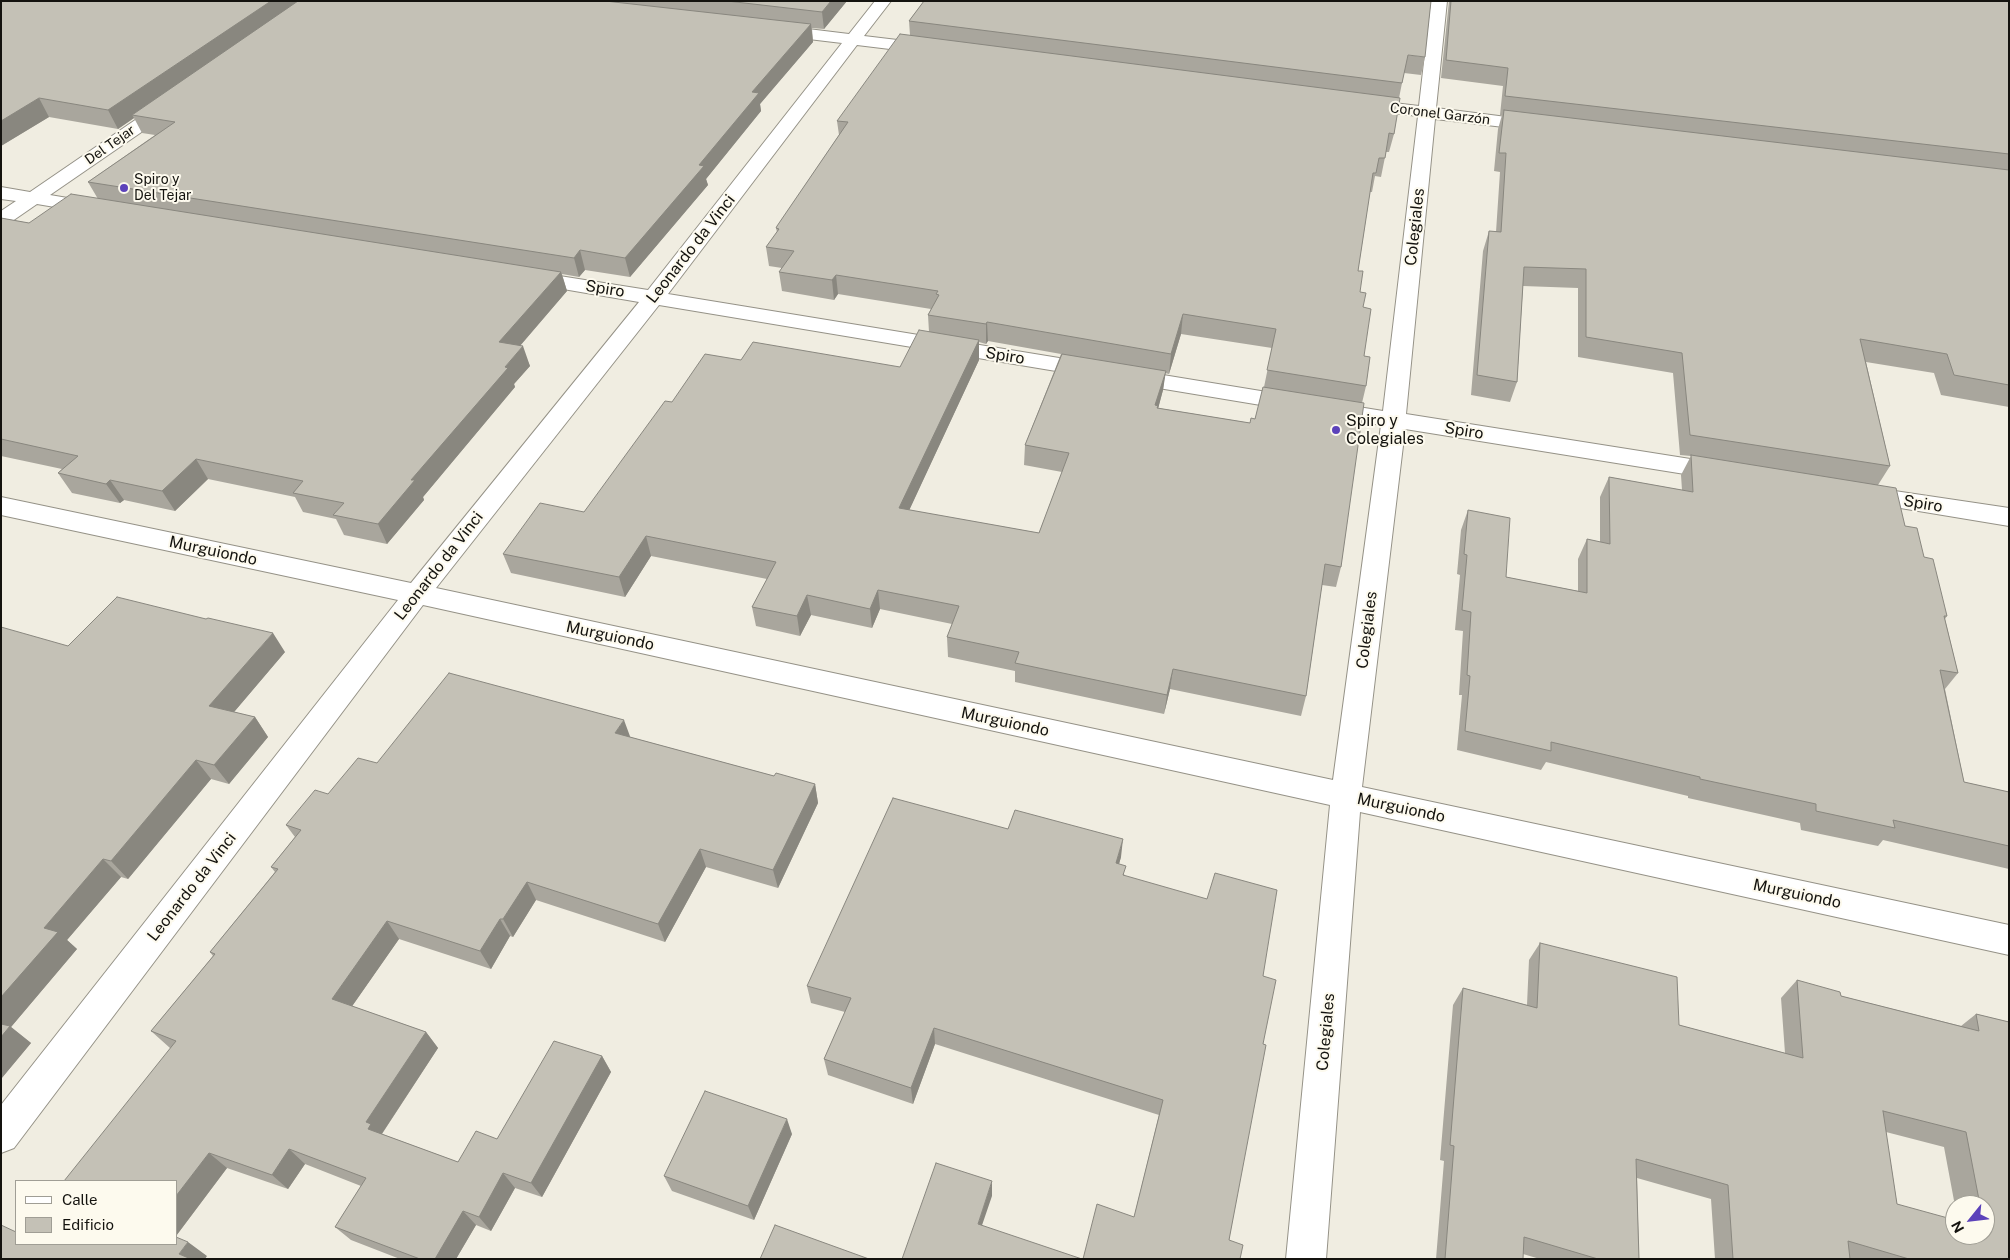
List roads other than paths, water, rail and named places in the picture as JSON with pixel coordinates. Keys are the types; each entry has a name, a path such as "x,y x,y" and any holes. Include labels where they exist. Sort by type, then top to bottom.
{"street":[{"name":"Leonardo da Vinci","path":"1,1135 417,594 654,297 883,1"},
{"name":"Colegiales","path":"1306,1259 1346,796 1394,420 1428,113 1438,1"},
{"path":"757,28 943,50"},
{"name":"Del Tejar","path":"1,220 179,97"},
{"name":"Coronel Garzón","path":"1339,101 1556,128"},
{"path":"1,193 116,211"},
{"name":"Spiro","path":"507,274 1745,476"},
{"name":"Spiro","path":"1842,491 2009,517"},
{"name":"Murguiondo","path":"1,506 417,594 2009,940"}],"place":[{"name":"Spiro y Del Tejar","path":"124,188"},
{"name":"Spiro y Colegiales","path":"1336,430"}]}
